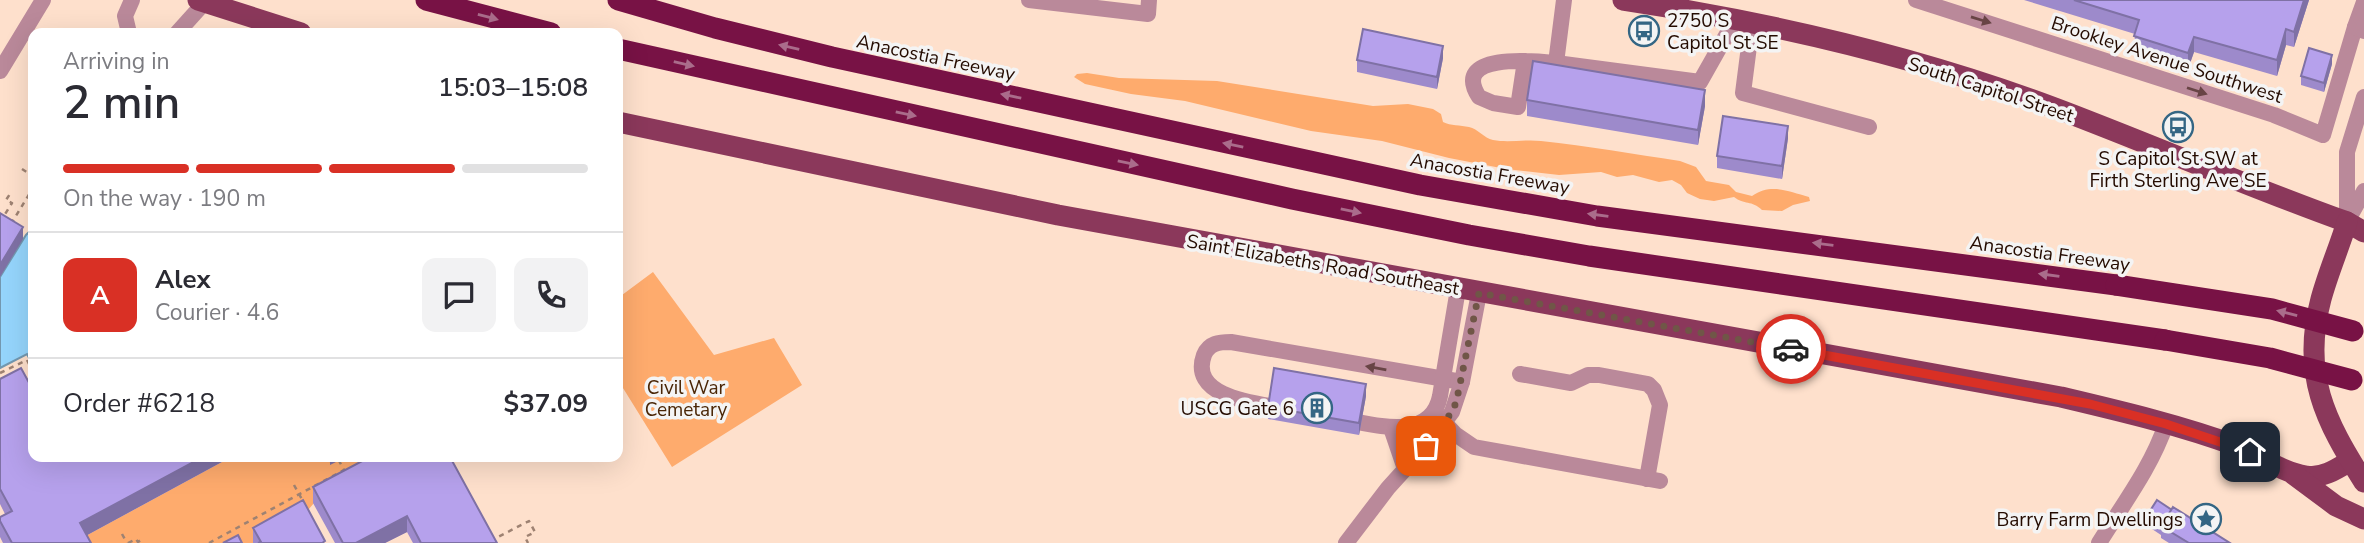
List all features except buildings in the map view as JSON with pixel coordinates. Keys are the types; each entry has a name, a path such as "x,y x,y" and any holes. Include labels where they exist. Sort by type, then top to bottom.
{"highway":[{"path":"426,0 532,28"},
{"name":"Anacostia Freeway","path":"618,0 832,57 1431,187 1597,215 2262,307 2358,332"},
{"path":"623,50 1278,196 1469,235 1600,257 2165,340 2270,358 2358,382"}],"main road":[{"name":"South Capitol Street","path":"1623,0 1744,21 1894,57 2003,90 2358,226"},
{"path":"202,1 286,28"},
{"name":"Saint Elizabeths Road Southeast","path":"623,123 999,204 2051,395 2166,424 2236,446 2289,471 2314,477 2329,473 2350,461"},
{"path":"2358,226 2321,300 2314,360 2323,410 2364,482"},
{"path":"2289,471 2336,506 2364,519"}],"street":[{"path":"0,71 43,0"},
{"path":"128,28 125,16 132,0"},
{"path":"1029,0 1148,14 1149,0"},
{"path":"1556,63 1564,0"},
{"name":"Brookley Avenue Southwest","path":"1916,0 2273,116 2323,135 2359,29"},
{"path":"181,28 202,1"},
{"path":"2359,29 2364,2"},
{"path":"1525,61 1700,82 1744,21"},
{"path":"1744,21 1743,93 1869,127"},
{"path":"2358,226 2347,152 2364,97"},
{"path":"2358,226 2364,191"},
{"path":"1440,418 1443,380 1458,289"},
{"path":"1346,543 1405,469 1440,418 1456,403 1479,293"},
{"path":"1300,411 1235,399 1216,390 1204,373 1204,354 1210,346 1219,342 1231,342 1462,382"},
{"path":"1440,418 1474,447 1653,480 1660,405 1654,390 1648,384 1599,374 1588,375 1571,383 1520,374"},
{"path":"1326,416 1391,428 1440,418"},
{"path":"2099,543 2143,476 2166,424"},
{"path":"1391,428 1405,469"}],"path":[{"path":"22,169 28,173"},
{"path":"12,191 6,200 12,203 0,222 9,227 28,196"},
{"path":"0,373 27,360 28,362"},
{"path":"209,543 344,470 340,462"},
{"path":"294,485 306,506"},
{"path":"492,543 496,538 529,521 534,532 525,537 528,543"},
{"path":"122,534 128,543 136,539 142,543"}],"green space":[{"path":"1087,73 1119,78 1217,81 1373,106 1408,104 1433,109 1441,114 1443,122 1472,128 1493,140 1541,141 1680,161 1696,167 1706,181 1729,185 1736,192 1752,196 1766,190 1779,189 1809,197 1810,201 1782,211 1762,210 1734,197 1714,201 1700,199 1687,193 1681,185 1672,180 1659,182 1633,175 1617,177 1601,172 1559,175 1506,169 1382,141 1311,131 1185,101 1131,94 1085,84 1074,77"},
{"name":"Civil War Cemetary","path":"653,272 714,355 774,338 802,385 672,467 623,388 623,294"},
{"path":"222,462 362,462 368,474 314,503 303,516 254,543 82,543 80,539"}],"water":[{"path":"28,233 28,356 27,354 0,368 0,277"}],"way so far":[{"path":"1426,446 1445,423 1456,403 1479,293 1791,349"}],"place":[{"name":"2750 S Capitol St SE","path":"1644,31"},
{"name":"S Capitol St SW at Firth Sterling Ave SE","path":"2178,127"},
{"name":"USCG Gate 6","path":"1317,408"},
{"name":"Barry Farm Dwellings","path":"2206,519"}],"route":[{"path":"1791,349 2061,397 2166,424 2250,452"}]}
